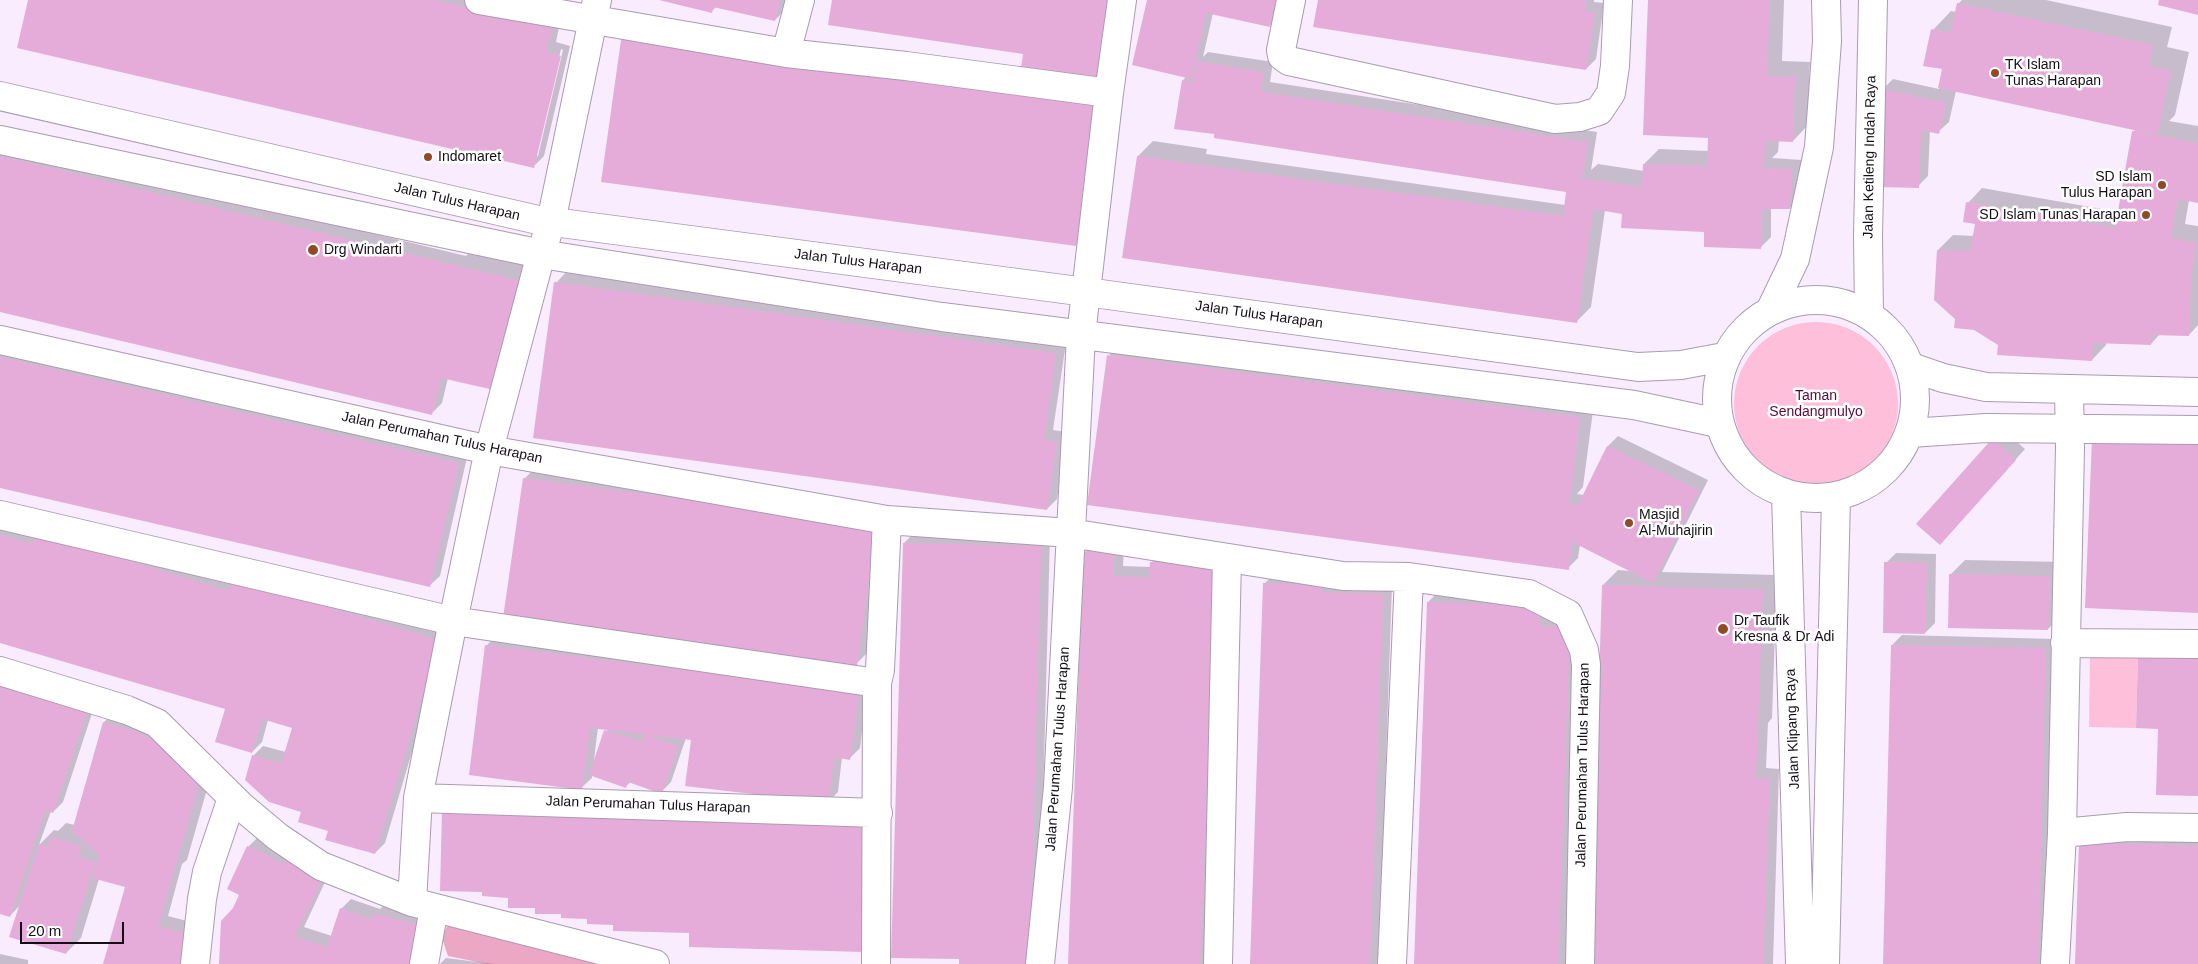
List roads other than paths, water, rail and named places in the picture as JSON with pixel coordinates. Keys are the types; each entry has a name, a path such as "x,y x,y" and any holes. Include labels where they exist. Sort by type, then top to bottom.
{"street":[{"path":"479,0 595,11 786,53 906,66 1109,94"},
{"path":"786,53 800,0"},
{"name":"Jalan Perumahan Tulus Harapan","path":"1040,964 1058,787 1080,335 1122,0"},
{"path":"1291,0 1281,50 1282,56 1289,61 1555,119 1580,117 1599,111 1611,94 1615,66 1618,0"},
{"path":"1771,309 1796,260 1819,147 1827,41 1826,0"},
{"name":"Jalan Ketileng Indah Raya","path":"1869,315 1868,236 1873,0"},
{"path":"424,964 418,798 489,450 551,222 595,11"},
{"name":"Jalan Tulus Harapan","path":"0,96 525,218 551,222 1638,367 1681,365 1724,357"},
{"path":"0,140 541,254 902,312 1634,405 1718,423"},
{"path":"243,190 254,156"},
{"path":"1804,300 1838,301 1869,315 1894,337 1911,367 1916,400 1910,434 1893,463 1867,485 1836,497 1810,499 1786,494 1755,479 1732,454 1718,423 1715,390 1724,357 1744,329 1771,309 1804,300"},
{"name":"Jalan Perumahan Tulus Harapan","path":"0,340 489,450 887,520 1070,533 1343,576 1409,577 1529,594 1568,614 1584,650 1586,665 1580,964"},
{"path":"1911,367 1943,378 1986,387 2198,392"},
{"path":"2055,964 2062,833 2064,642 2070,430 2069,390"},
{"path":"2155,392 2155,430"},
{"path":"1910,434 1986,428 2198,430"},
{"name":"Jalan Klipang Raya","path":"1786,494 1800,964"},
{"path":"1825,964 1836,497"},
{"path":"0,515 453,621 877,683"},
{"path":"876,964 877,683 880,670 887,520"},
{"path":"1218,964 1227,558"},
{"path":"1392,964 1409,577"},
{"path":"2064,642 2198,644"},
{"path":"0,672 128,710 157,723 232,798 278,837 321,866 423,905 655,964"},
{"path":"194,964 207,872 232,798"},
{"name":"Jalan Perumahan Tulus Harapan","path":"418,798 878,812"},
{"path":"2062,833 2127,828 2198,828"}],"place":[{"name":"TK Islam Tunas Harapan","path":"1995,73"},
{"name":"Indomaret","path":"428,157"},
{"name":"SD Islam Tulus Harapan","path":"2162,185"},
{"name":"SD Islam Tunas Harapan","path":"2146,215"},
{"name":"Drg Windarti","path":"313,250"},
{"name":"Masjid Al-Muhajirin","path":"1629,523"},
{"name":"Dr Taufik Kresna & Dr Adi","path":"1723,629"}],"park label":[{"name":"Taman Sendangmulyo","path":"1816,404"}]}
